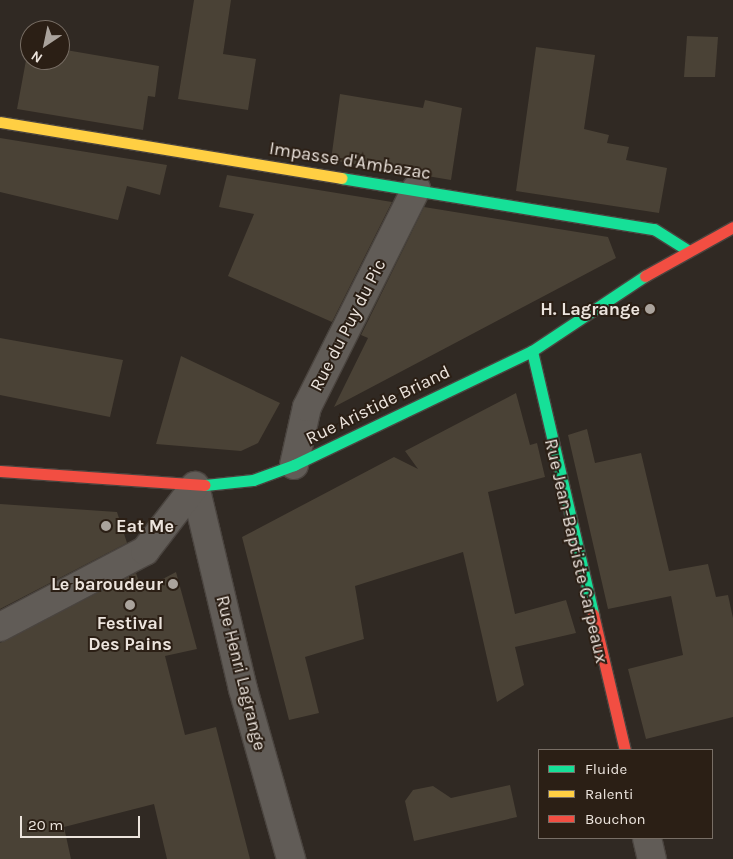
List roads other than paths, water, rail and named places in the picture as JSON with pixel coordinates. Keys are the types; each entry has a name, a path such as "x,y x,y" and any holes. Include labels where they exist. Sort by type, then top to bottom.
{"street":[{"name":"Impasse d'Ambazac","path":"0,122 654,229 689,251"},
{"name":"Rue du Puy du Pic","path":"294,466 307,407 416,189"},
{"name":"Rue Aristide Briand","path":"0,471 196,486 252,480 294,466 532,351 689,251 733,227"},
{"name":"Rue Jean-Baptiste Carpeaux","path":"532,351 625,749"},
{"path":"0,627 145,551 196,486"},
{"name":"Rue Henri Lagrange","path":"196,486 243,689 291,859"},
{"path":"647,839 652,859"}],"place":[{"name":"H. Lagrange","path":"650,309"},
{"name":"Eat Me","path":"106,526"},
{"name":"Le baroudeur","path":"173,584"},
{"name":"Festival Des Pains","path":"130,605"}]}
